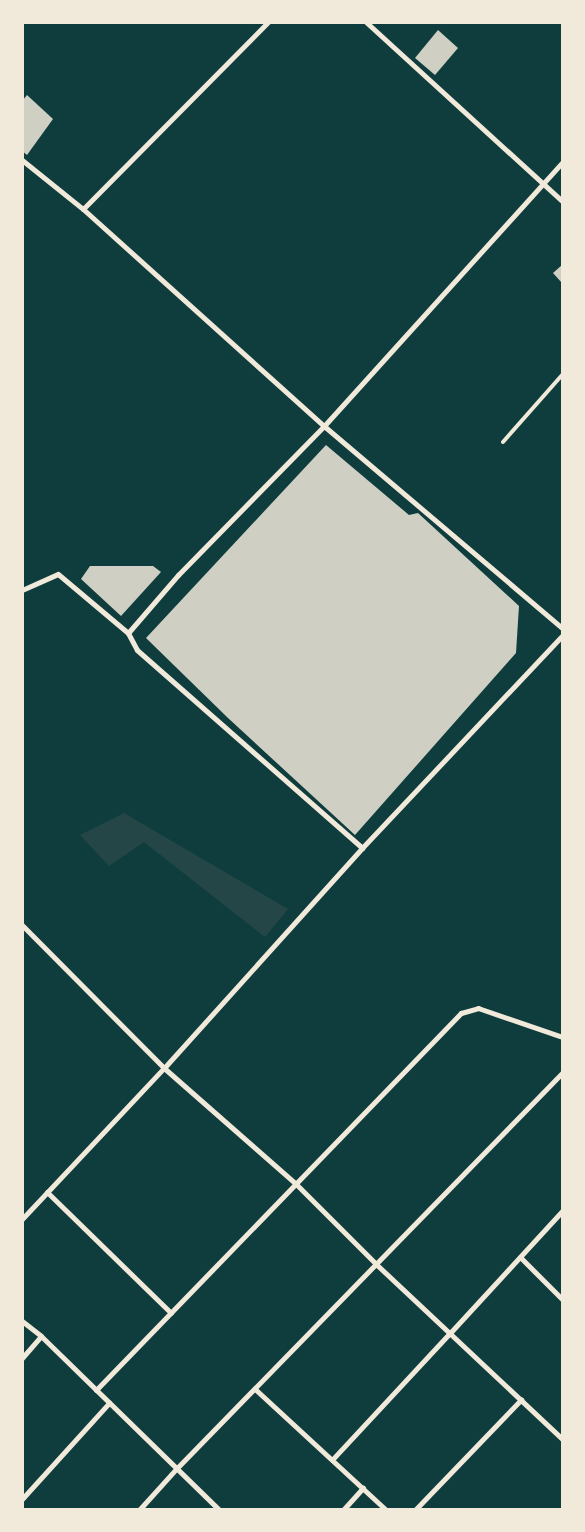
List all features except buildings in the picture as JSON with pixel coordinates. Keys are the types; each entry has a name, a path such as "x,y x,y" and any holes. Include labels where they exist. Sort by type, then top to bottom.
{"street":[{"path":"84,208 268,22"},
{"path":"366,22 562,201"},
{"path":"22,160 84,208 324,426 562,628"},
{"path":"128,633 178,575 324,426 562,164"},
{"path":"22,590 58,574 128,633 137,650 362,848"},
{"path":"22,1219 164,1068 362,848 562,636"},
{"path":"22,925 164,1068 296,1184 377,1265 562,1439"},
{"path":"96,1390 461,1013 478,1008 562,1037"},
{"path":"139,1510 176,1469 377,1265 562,1073"},
{"path":"47,1192 171,1313"},
{"path":"332,1460 562,1211"},
{"path":"520,1258 562,1299"},
{"path":"22,1321 41,1336 220,1510"},
{"path":"22,1358 41,1336"},
{"path":"255,1389 386,1510"},
{"path":"415,1510 521,1400"},
{"path":"22,1499 109,1403"},
{"path":"343,1510 363,1488"}],"lane":[{"path":"503,442 562,375"}],"shaded area":[{"path":"124,813 288,909 265,937 144,842 109,866 80,835"}]}
